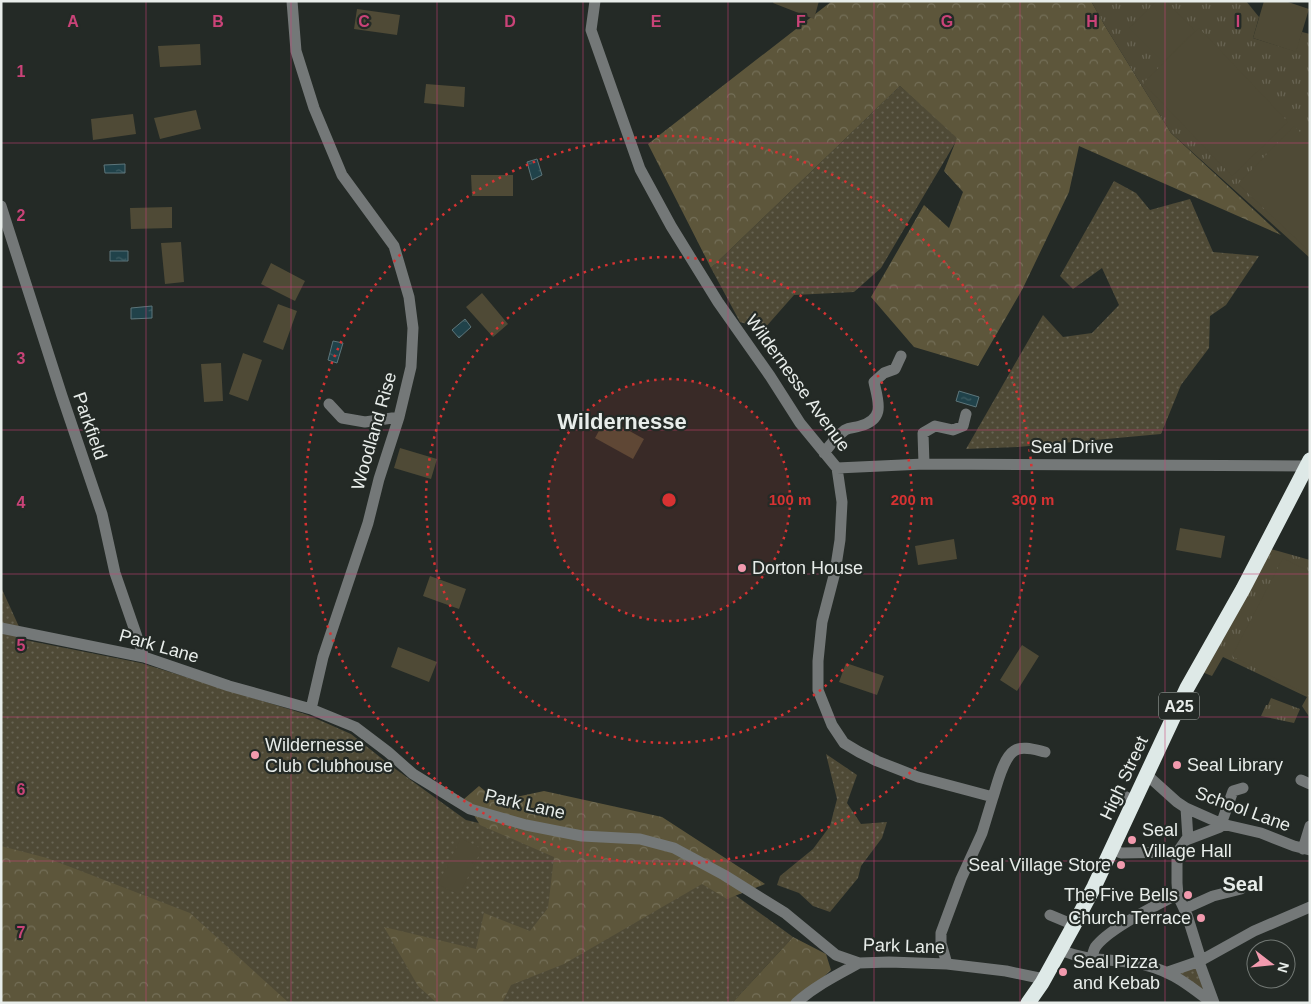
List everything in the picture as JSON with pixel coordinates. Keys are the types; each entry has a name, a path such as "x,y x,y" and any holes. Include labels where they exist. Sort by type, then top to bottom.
{"highway":[{"name":"High Street","path":"1044,980 1112,849 1128,798 1146,775 1194,676 1243,589 1308,463"},
{"name":"A25","path":"1028,1003 1044,980"}],"street":[{"name":"Woodland Rise","path":"292,1 296,51 314,108 342,175 394,246 410,297 413,328 411,367 399,417 379,479 368,523 323,657 311,709"},
{"name":"Wildernesse Avenue","path":"595,1 592,30 640,168 671,226 718,302 770,376 800,423 837,468 842,502 840,540 835,572 822,622 818,661 818,690 832,725 844,743 877,761 918,777 993,797"},
{"name":"Parkfield","path":"1,206 102,514 115,573 144,658"},
{"path":"824,453 838,436 847,429 871,422 878,411 880,402 874,382 884,373 895,369 901,356"},
{"path":"329,404 342,418 365,422 399,417"},
{"path":"924,464 923,433 935,426 953,430 963,426 966,414"},
{"name":"Seal Drive","path":"837,468 924,464 1308,463"},
{"name":"Park Lane","path":"1,628 144,658 229,686 311,709 355,727 413,774 470,809 526,825 582,836 640,839 674,848 724,874 784,913 836,955 859,963 947,964 1006,971 1044,980"},
{"path":"947,964 941,943 941,933 961,879 982,833 1006,758 1014,750 1028,748 1045,752"},
{"name":"School Lane","path":"1146,775 1175,802 1186,808 1222,824 1262,833 1306,849"},
{"path":"1213,1003 1178,894 1178,852 1188,839 1220,828 1233,791 1243,788"},
{"path":"1186,808 1188,839"},
{"path":"1306,849 1310,826"},
{"path":"1112,849 1121,852 1178,852"},
{"path":"1184,909 1213,896 1241,889"},
{"path":"1092,959 1096,946 1106,936 1178,894"},
{"path":"1168,972 1200,961 1254,931 1310,907"},
{"path":"1050,915 1074,925"},
{"path":"1061,950 1092,959 1131,962 1168,972 1181,979 1213,1003"},
{"path":"834,976 836,955"},
{"path":"796,1003 834,976 859,963"}],"green space":[{"path":"774,1 819,1 814,19 773,3"},
{"path":"832,1 1091,1 1171,133 1281,235 1079,146 1069,192 1023,288 978,366 914,347 871,297 924,205 949,228 963,192 944,171 957,138 900,86 711,268 648,144"},
{"path":"1091,1 1246,1 1259,17 1253,38 1295,51 1302,32 1310,34 1310,258 1171,133"},
{"path":"1157,1 1166,1 1195,31 1163,62 1129,28"},
{"path":"1264,1 1285,1 1309,9 1296,52 1253,38"},
{"path":"357,9 400,15 397,35 354,29"},
{"path":"1199,28 1288,122 1232,176 1143,83"},
{"path":"200,44 201,65 160,67 158,46"},
{"path":"426,84 465,87 464,107 424,103"},
{"path":"900,86 958,138 881,268 854,292 794,295 764,329 740,322 711,268"},
{"path":"196,110 201,129 160,139 154,118"},
{"path":"133,114 136,134 93,140 91,119"},
{"path":"1294,126 1310,142 1310,252 1238,184"},
{"path":"471,175 513,175 513,196 472,196"},
{"path":"1114,181 1136,193 1150,210 1190,199 1213,252 1259,256 1226,305 1210,316 1209,348 1181,385 1161,434 1018,447 966,449 1043,315 1063,337 1092,333 1119,305 1102,268 1073,289 1060,276"},
{"path":"172,207 172,228 131,229 130,208"},
{"path":"181,242 184,282 165,284 161,243"},
{"path":"271,263 305,281 295,301 261,284"},
{"path":"482,293 508,324 493,337 466,307"},
{"path":"278,304 297,311 283,350 263,342"},
{"path":"243,353 262,360 248,401 229,394"},
{"path":"221,363 223,401 204,402 201,364"},
{"path":"606,418 644,439 633,459 595,438"},
{"path":"400,448 437,459 431,479 394,468"},
{"path":"1180,528 1225,536 1221,558 1176,550"},
{"path":"954,539 957,559 918,565 915,546"},
{"path":"1267,548 1310,560 1310,718 1302,706 1307,697 1223,657 1212,676 1202,672"},
{"path":"1283,558 1310,572 1310,696 1232,656"},
{"path":"430,576 466,589 459,609 423,596"},
{"path":"1,587 25,640 141,663 308,715 351,734 466,820 709,876 793,937 732,1003 1,1003"},
{"path":"1022,645 1039,656 1017,691 1000,680"},
{"path":"398,647 437,662 429,682 391,667"},
{"path":"846,663 884,676 877,695 839,682"},
{"path":"1271,698 1300,709 1294,723 1261,716"},
{"path":"826,754 857,775 847,803 861,824 887,822 882,838 861,866 858,878 830,912 813,906 799,893 777,885 780,876 813,849 830,826 837,799"},
{"path":"479,786 497,801 544,791 662,817 765,884 727,899 702,884 564,964 511,985 502,1003 437,1003 418,986 384,927 476,949 484,913 530,931 548,908 554,857 480,825 464,799"},
{"path":"461,838 482,849 459,895 438,884"},
{"path":"1,846 47,858 190,913 289,1003 1,1003"},
{"path":"793,937 826,954 831,970 796,1003 732,1003"},
{"path":"1200,961 1214,1003 1168,972"}],"water":[{"path":"537,159 542,175 532,180 527,162"},
{"path":"125,164 125,173 105,173 104,165"},
{"path":"110,251 128,251 128,261 110,261"},
{"path":"152,306 152,318 131,319 131,308"},
{"path":"465,319 471,327 459,338 452,330"},
{"path":"333,341 343,343 337,363 328,360"},
{"path":"959,391 979,397 976,407 956,401"}],"place":[{"name":"Dorton House","path":"742,568"},
{"name":"Wildernesse Club Clubhouse","path":"255,755"},
{"name":"Seal Library","path":"1177,765"},
{"name":"Seal Village Hall","path":"1132,840"},
{"name":"Seal Village Store","path":"1121,865"},
{"name":"The Five Bells","path":"1188,895"},
{"name":"Church Terrace","path":"1201,918"},
{"name":"Seal Pizza and Kebab","path":"1063,972"}],"district":[{"name":"Wildernesse","path":"622,421"},
{"name":"Seal","path":"1243,884"}]}
